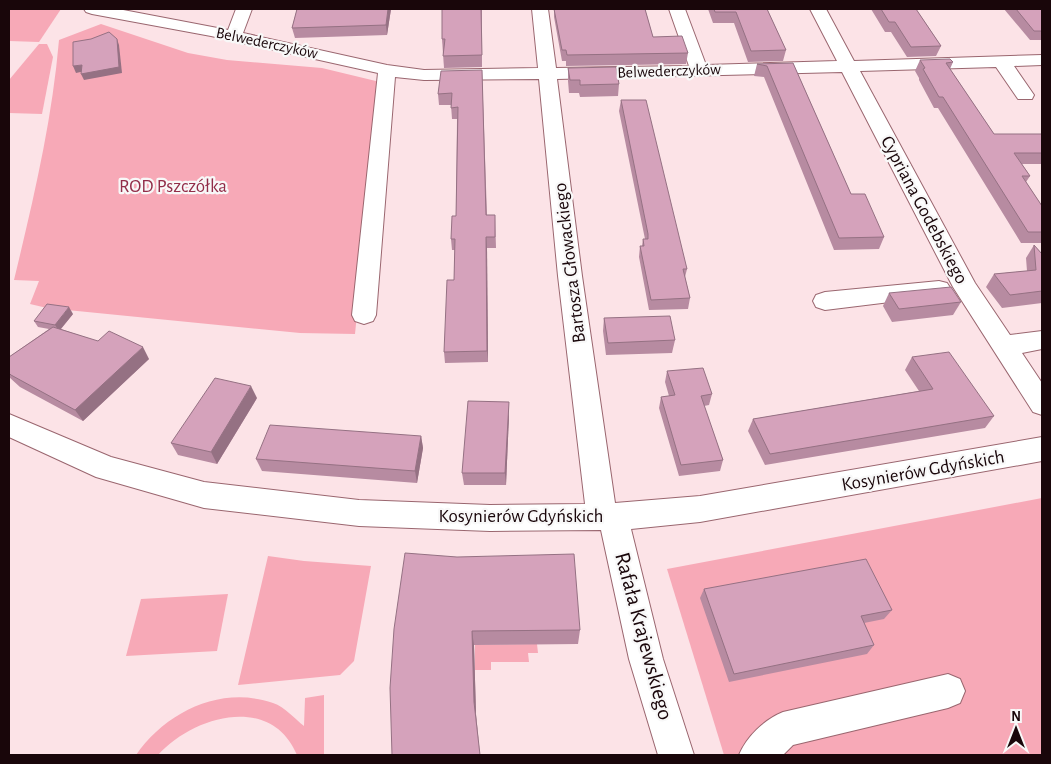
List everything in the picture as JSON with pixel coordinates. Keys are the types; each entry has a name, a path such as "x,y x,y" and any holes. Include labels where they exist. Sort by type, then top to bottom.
{"street":[{"name":"Belwederczyków","path":"92,9 424,76 1042,60"},
{"path":"232,36 238,28 244,9"},
{"name":"Bartosza Głowackiego","path":"540,9 570,276 608,516"},
{"path":"677,9 700,70"},
{"name":"Cypriana Godebskiego","path":"818,9 965,287 1042,404"},
{"path":"1002,62 1025,95"},
{"path":"364,315 387,70"},
{"path":"1003,346 1042,340"},
{"name":"Kosynierów Gdyńskich","path":"9,425 106,468 204,495 306,509 375,514 490,518 608,516 707,508 1042,450"},
{"name":"Rafała Krajewskiego","path":"608,516 646,659 676,755"},
{"path":"758,755 783,730 948,691"}],"lane":[{"path":"825,301 896,292 965,287"}],"green space":[{"path":"9,9 61,9 39,42 9,41"},
{"name":"ROD Pszczółka","path":"101,24 188,53 227,60 322,68 380,82 355,334 300,333 47,308 30,304 39,281 14,280 47,131 59,40"},
{"path":"39,44 47,44 53,57 42,114 9,113 9,80"},
{"path":"1042,498 1042,755 724,755 667,569"},
{"path":"268,556 371,566 354,661 340,675 238,685"},
{"path":"228,594 217,651 126,656 141,599"},
{"path":"537,644 538,653 528,653 529,662 491,662 491,670 475,670 475,645"},
{"path":"324,695 324,755 297,755 285,736 269,723 251,717 231,717 191,730 173,741 158,755 136,755 163,726 196,706 234,697 253,698 277,705 286,710 304,726 305,698"}],"building":[{"path":"297,9 388,9 386,25 292,28"},
{"path":"442,9 481,9 482,55 443,56 445,39 442,39"},
{"path":"554,9 645,9 653,37 682,36 688,53 567,55 566,50 562,50"},
{"path":"714,9 767,9 786,50 751,51 736,12 715,12"},
{"path":"881,9 916,9 941,46 911,47 895,22 889,22"},
{"path":"1016,9 1042,9 1042,31 1034,31"},
{"path":"109,32 117,39 119,67 81,74 82,65 73,66 73,42 91,39"},
{"path":"950,59 953,62 946,63 994,134 1042,134 1042,153 1014,153 1030,176 1022,176 1042,206 1042,232 1028,232 943,97 939,97 920,60"},
{"path":"793,63 851,194 865,194 884,237 839,238 767,66 757,64"},
{"path":"616,67 619,84 580,85 580,80 570,80 568,68"},
{"path":"482,70 486,215 495,215 495,237 486,237 487,351 444,352 447,280 454,280 455,239 451,239 452,216 456,216 458,107 451,108 452,93 438,94 441,71"},
{"path":"621,100 646,100 687,269 683,269 690,298 651,300 640,246 644,246 643,239 648,239 648,234"},
{"path":"1034,245 1042,254 1042,291 1010,295 994,274 1036,270"},
{"path":"951,287 961,302 899,309 889,293"},
{"path":"47,304 69,307 55,325 34,321"},
{"path":"670,316 675,340 608,343 604,318"},
{"path":"53,327 98,341 109,331 143,347 75,410 9,373 9,357"},
{"path":"949,352 994,416 770,454 753,419 933,389 912,357"},
{"path":"703,368 712,394 701,396 723,460 681,465 661,397 675,395 667,371"},
{"path":"215,378 251,386 211,452 171,443"},
{"path":"468,401 509,402 505,473 462,473"},
{"path":"270,425 421,436 415,471 256,459"},
{"path":"405,553 457,557 574,554 580,630 472,631 474,702 480,755 392,755 390,688 394,629"},
{"path":"866,559 892,610 861,616 874,645 734,674 704,589"}]}
